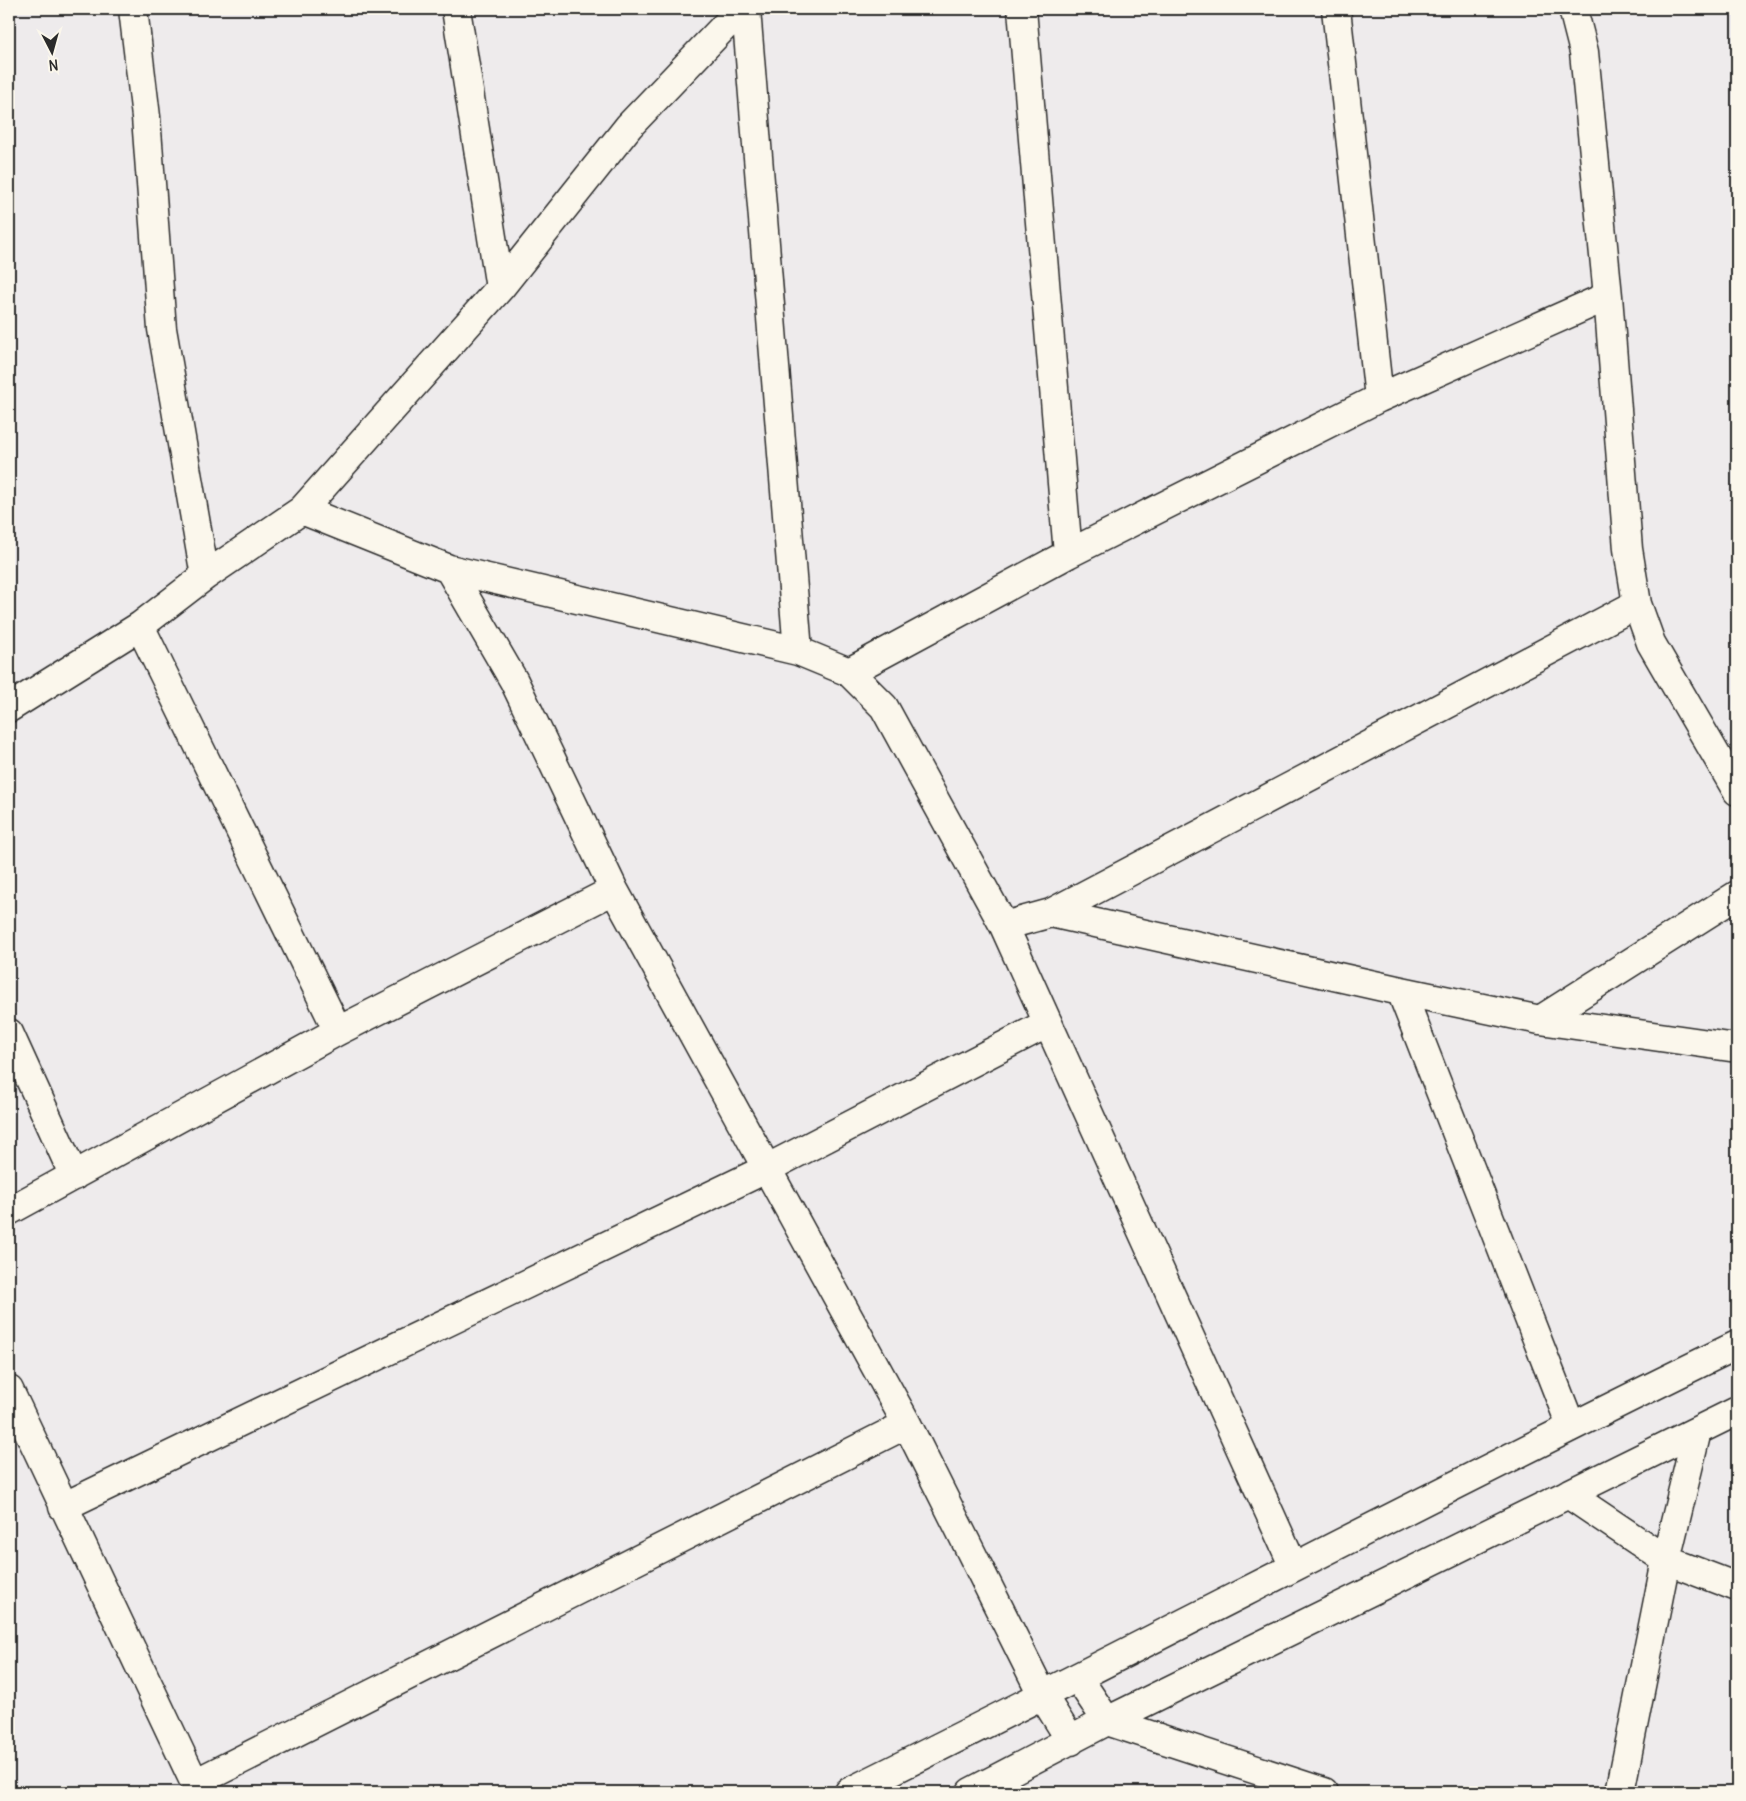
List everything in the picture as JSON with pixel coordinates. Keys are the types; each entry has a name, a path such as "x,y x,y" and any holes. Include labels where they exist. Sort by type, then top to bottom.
{"street":[{"path":"133,9 146,117 162,329 205,576"},
{"path":"456,9 500,288"},
{"path":"9,708 140,626 205,576 302,510 500,288 629,126 742,9"},
{"path":"746,9 798,651"},
{"path":"1022,9 1068,554"},
{"path":"1336,9 1379,398"},
{"path":"1574,9 1584,52 1608,296 1628,549 1637,604 1651,643 1727,752 1737,791"},
{"path":"849,672 1068,554 1379,398 1608,296"},
{"path":"302,510 448,568 798,651 849,672 884,706 1004,926 1294,1567"},
{"path":"448,568 514,681 614,890 907,1424 1043,1696 1070,1740"},
{"path":"1004,926 1052,913 1637,604"},
{"path":"140,626 338,1031"},
{"path":"9,1211 338,1031 614,890"},
{"path":"1540,1020 1737,895"},
{"path":"1052,913 1540,1020 1737,1048"},
{"path":"1401,991 1572,1426"},
{"path":"63,1507 768,1168 1048,1023"},
{"path":"9,1033 74,1176"},
{"path":"850,1792 1043,1696 1572,1426 1737,1345"},
{"path":"9,1390 197,1788 907,1424"},
{"path":"971,1792 1108,1721 1737,1411"},
{"path":"1620,1792 1666,1560 1697,1431"},
{"path":"1568,1494 1666,1560 1737,1587"},
{"path":"1078,1678 1108,1721 1324,1792"}]}
